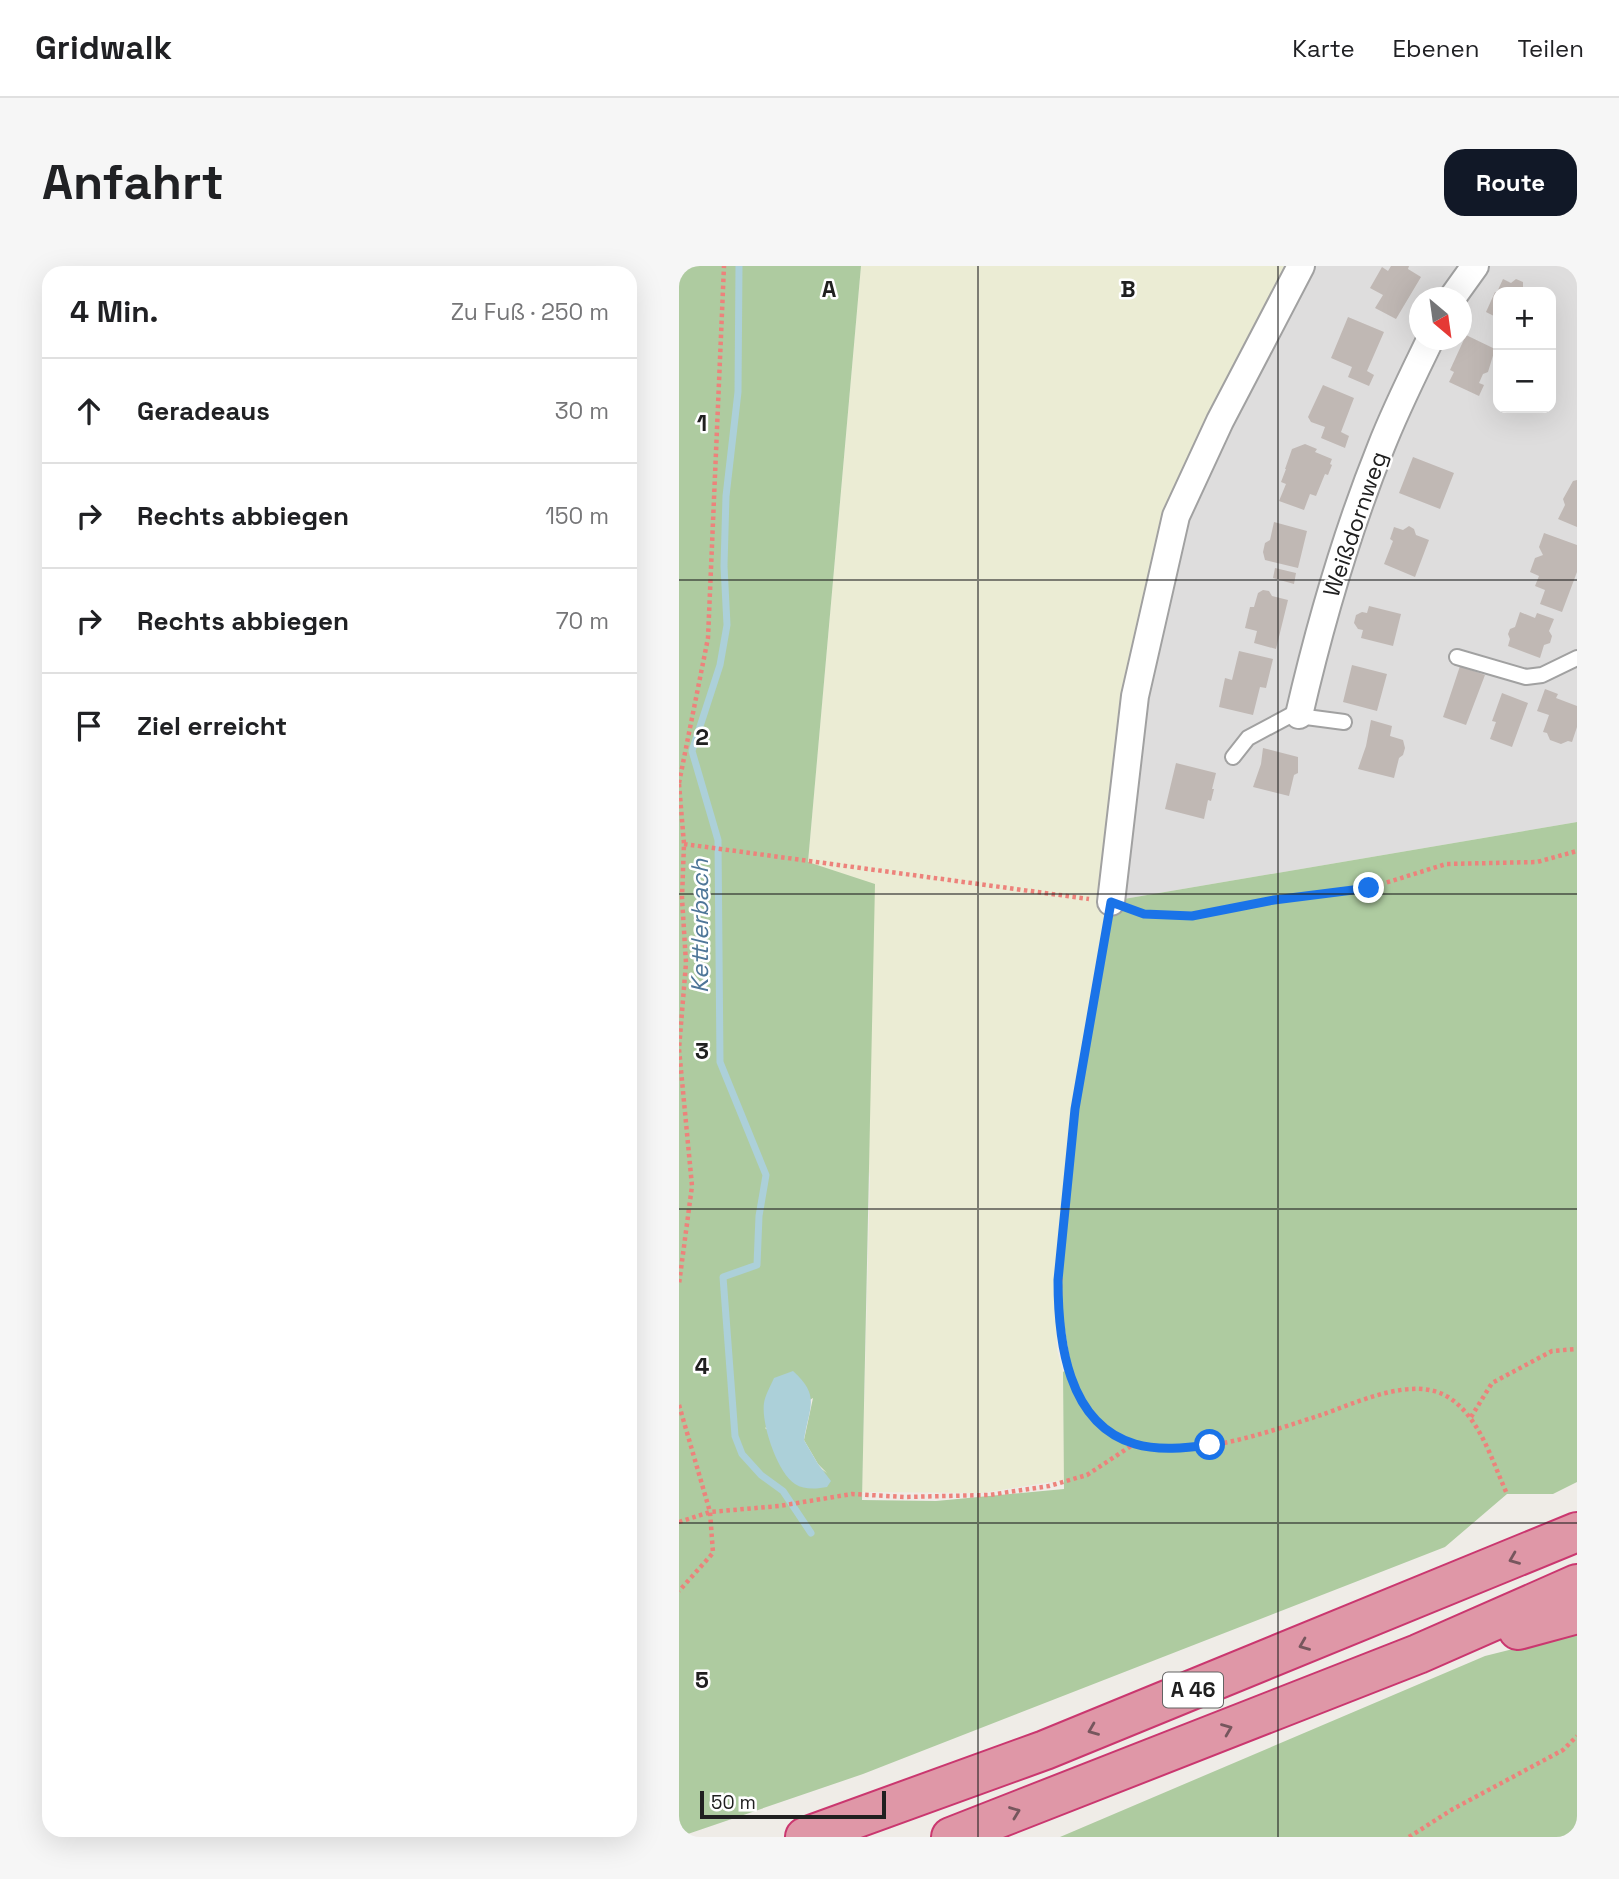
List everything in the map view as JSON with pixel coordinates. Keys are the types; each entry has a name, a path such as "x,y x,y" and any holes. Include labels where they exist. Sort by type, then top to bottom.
{"highway":[{"name":"A 46","path":"806,1837 1045,1750 1577,1532"},
{"name":"A 46","path":"951,1837 1418,1654 1577,1584"},
{"path":"1418,1654 1577,1615"}],"street":[{"path":"1111,902 1135,696 1176,516 1220,421 1301,266"},
{"path":"1460,287 1475,266"},
{"name":"Weißdornweg","path":"1299,715 1321,625 1350,531 1381,446 1425,350"}],"lane":[{"path":"1457,657 1526,677 1542,675 1577,658"},
{"path":"1233,757 1248,738 1290,715 1344,722"}],"path":[{"path":"679,1284 692,1186 679,1049 686,963 682,898 684,844 679,784 708,638 724,266"},
{"path":"684,844 1111,902 1144,914 1192,916 1274,900 1369,888 1446,864 1537,862 1577,851"},
{"path":"1111,902 1075,1109 1058,1280 1058,1301 1073,1386 1098,1423 1135,1444 1165,1448 1210,1445 1289,1425 1404,1389 1432,1390 1447,1396 1471,1417 1507,1494"},
{"path":"1471,1417 1492,1383 1552,1351 1577,1349"},
{"path":"679,1405 710,1512 713,1553 679,1591"},
{"path":"679,1522 710,1512 779,1506 852,1494 905,1497 989,1495 1049,1486 1087,1475 1135,1444"},
{"path":"1409,1837 1453,1809 1563,1750 1577,1736"}],"shaded area":[{"path":"1296,266 1577,266 1577,822 1112,901 1174,515"}],"green space":[{"path":"679,266 861,266 808,862 875,884 862,1500 936,1501 1064,1489 1063,1372 1071,1367 1060,1299 1061,1278 1077,1109 1112,901 1577,822 1577,1482 1553,1494 1507,1494 1445,1547 863,1774 679,1837","holes":["813,1398 804,1440 818,1464 827,1473 765,1428"]},
{"path":"861,266 1296,266 1174,515 1071,1118 1054,1282 1057,1350 1063,1372 1064,1480 982,1493 862,1492 870,1177 808,862"},
{"path":"1577,1633 1577,1837 1060,1837 1485,1656"}],"water":[{"path":"793,1371 802,1380 810,1395 804,1440 831,1481 827,1487 806,1488 788,1478 776,1458 768,1434 764,1412 767,1393 774,1378"}],"building":[{"path":"1391,266 1409,266 1408,269 1421,277 1415,287 1409,287 1409,297 1396,319 1375,308 1383,295 1370,288 1382,267 1388,271"},
{"path":"1503,279 1511,283 1516,279 1523,282 1523,287 1499,287"},
{"path":"1493,296 1493,316 1486,312"},
{"path":"1348,317 1384,332 1367,371 1374,375 1369,386 1348,377 1352,367 1331,358"},
{"path":"1472,338 1493,348 1488,372 1483,374 1479,383 1484,385 1479,396 1449,382 1454,372 1450,370 1459,350 1472,350"},
{"path":"1323,385 1354,398 1341,432 1349,436 1345,448 1321,438 1325,427 1311,422 1308,417"},
{"path":"1305,444 1317,449 1315,452 1332,459 1332,465 1316,496 1310,494 1304,510 1279,501 1286,484 1281,482 1292,449"},
{"path":"1413,457 1454,473 1440,509 1399,493"},
{"path":"1577,480 1577,527 1558,519 1565,505 1563,499 1573,481"},
{"path":"1274,522 1307,531 1298,568 1265,560 1265,543 1270,540"},
{"path":"1409,526 1414,529 1416,535 1429,540 1415,577 1384,564 1393,541 1390,539 1394,527 1403,530"},
{"path":"1544,533 1577,545 1577,572 1562,612 1540,604 1545,590 1535,586 1539,576 1530,572 1535,558 1543,555 1539,547"},
{"path":"1275,568 1296,573 1294,584 1273,578"},
{"path":"1269,591 1272,596 1288,600 1276,649 1254,643 1257,631 1245,628 1250,607 1254,607 1258,593"},
{"path":"1369,606 1401,614 1393,646 1361,638 1363,630 1358,629 1354,623 1356,615 1367,613"},
{"path":"1520,612 1535,618 1537,613 1554,619 1549,631 1552,636 1550,643 1544,645 1540,658 1508,646 1508,634 1510,629 1515,627"},
{"path":"1239,651 1273,659 1266,688 1260,687 1253,715 1219,707 1225,678 1232,680"},
{"path":"1352,665 1387,674 1377,711 1343,702"},
{"path":"1460,666 1485,675 1466,725 1443,717"},
{"path":"1545,689 1558,694 1556,698 1577,706 1577,727 1572,742 1561,744 1550,740 1547,733 1543,732 1549,715 1537,711"},
{"path":"1502,693 1528,703 1512,747 1490,739 1496,722 1492,721"},
{"path":"1371,720 1392,726 1390,736 1403,740 1405,748 1399,758 1394,778 1358,769"},
{"path":"1263,748 1298,757 1298,773 1294,775 1289,796 1253,787"},
{"path":"1176,763 1216,773 1211,801 1208,800 1204,819 1165,809"}],"waterway":[{"name":"Kettlerbach","path":"739,266 738,392 726,496 724,566 727,625 720,665 692,751 718,840 720,1062 766,1175 759,1216 757,1265 723,1277 735,1436 742,1454 761,1475 783,1491 811,1533"}],"route":[{"path":"1210,1445 1165,1448 1135,1444 1119,1437 1098,1423 1080,1398 1073,1386 1066,1357 1058,1301 1058,1280 1075,1109 1111,902 1144,914 1192,916 1274,900 1369,888"}]}
